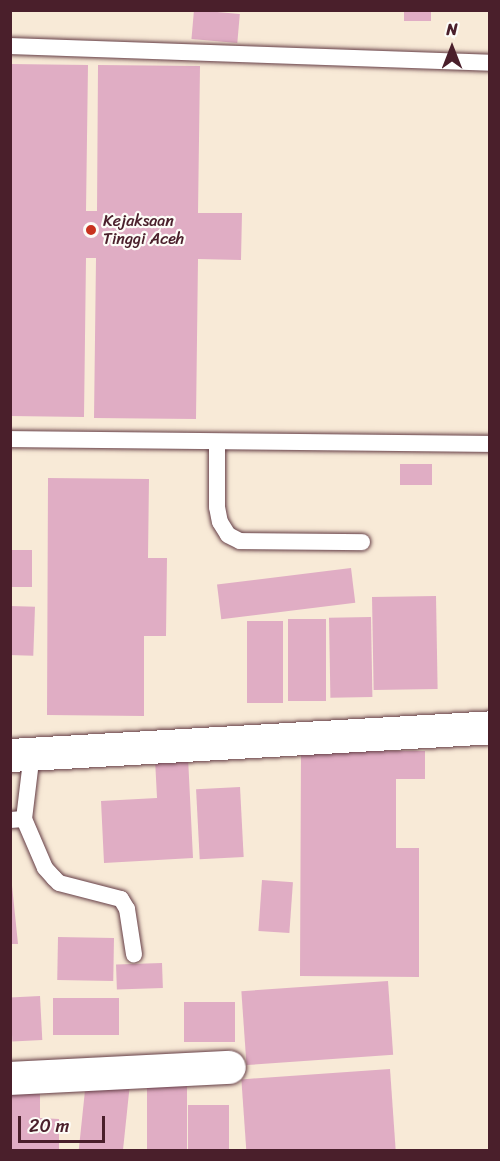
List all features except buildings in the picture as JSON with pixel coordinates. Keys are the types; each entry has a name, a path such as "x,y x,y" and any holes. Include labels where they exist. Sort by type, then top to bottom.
{"street":[{"path":"21,754 489,727"},
{"path":"10,1078 229,1067"}],"lane":[{"path":"10,46 489,63"},
{"path":"10,439 217,443 489,444"},
{"path":"217,443 217,507 220,522 228,535 240,541 362,542"},
{"path":"21,754 17,819 45,868 59,883 121,899 127,909 134,954"}],"place":[{"name":"Kejaksaan Tinggi Aceh","path":"91,230"}]}
